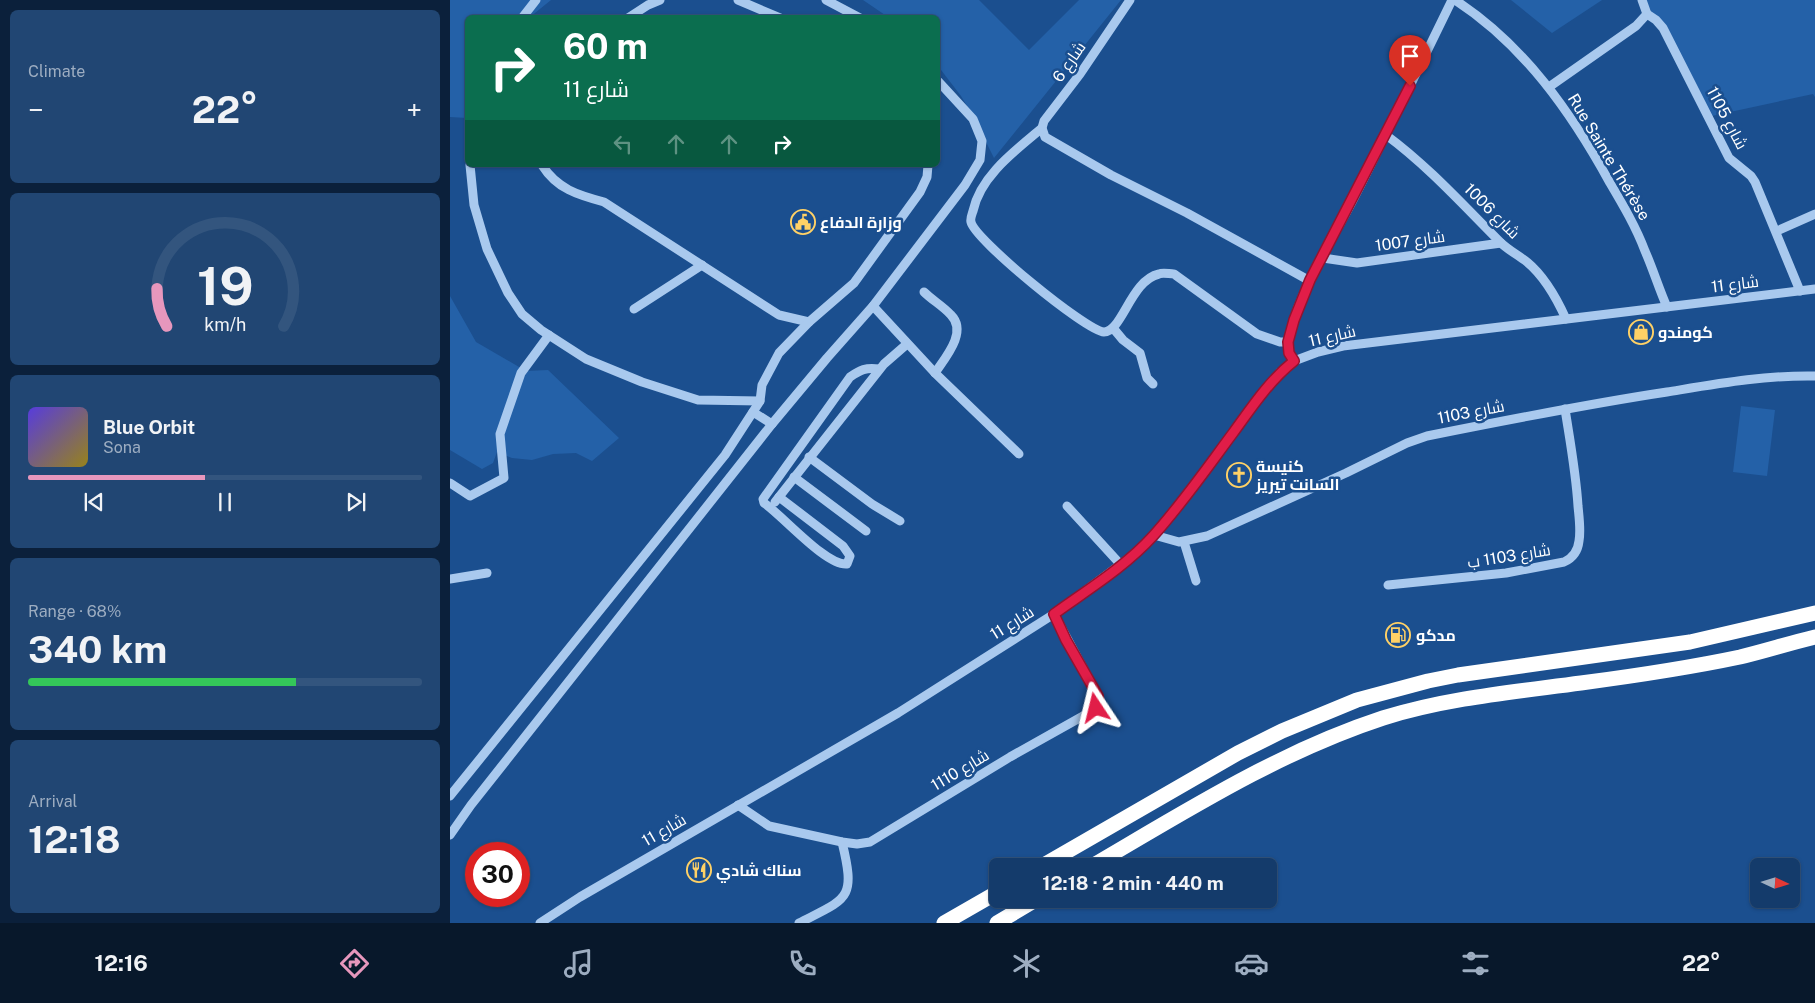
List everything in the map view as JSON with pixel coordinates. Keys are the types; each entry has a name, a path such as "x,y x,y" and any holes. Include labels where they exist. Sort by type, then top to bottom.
{"highway":[{"path":"1056,858 1238,753 1282,731 1356,700 1458,675 1690,642 1815,613"},
{"path":"1106,858 1275,762 1347,731 1384,718 1432,705 1481,696 1582,683 1732,658 1815,637"},
{"path":"944,923 989,897"},
{"path":"997,923 1022,908"}],"street":[{"path":"524,15 536,0"},
{"path":"632,15 648,4 660,0"},
{"path":"738,0 773,15"},
{"path":"826,0 854,15"},
{"name":"شارع 6","path":"1113,328 1103,332 1095,330 1062,307 1020,274 984,240 971,222 976,198 984,185 1010,155 1042,128 1044,121 1080,74 1130,0"},
{"path":"1294,361 1289,353 1288,342 1294,320 1310,280 1386,135 1453,0"},
{"name":"Rue Sainte Thérèse","path":"1453,0 1488,25 1528,62 1568,112 1631,220 1646,251 1667,307"},
{"path":"1549,87 1636,26 1647,14 1642,0"},
{"name":"شارع 1105","path":"1647,14 1659,23 1666,33 1729,158 1751,176 1755,182 1800,291"},
{"path":"450,835 471,805 772,424 873,306 965,185 980,160 982,142 973,119 940,84"},
{"path":"1042,128 1043,134 1049,141 1310,280"},
{"name":"شارع 1006","path":"1386,135 1404,148 1439,180 1501,243 1528,263 1539,275 1566,319"},
{"path":"470,167 474,205 487,249 508,292 522,314 548,335 586,359 642,382 698,400 760,401"},
{"path":"543,167 548,175 574,194 604,202 778,314 809,322"},
{"path":"450,796 724,455 760,401 762,385 778,353 809,322 854,284 920,192 928,167"},
{"path":"1776,232 1815,214"},
{"name":"شارع 1007","path":"1323,258 1357,263 1501,243"},
{"path":"634,309 702,264"},
{"path":"1153,384 1145,373 1140,353 1123,340 1113,328 1136,290 1150,276 1160,273 1174,274 1257,334 1280,342 1288,342"},
{"name":"شارع 11","path":"540,923 580,897 898,712 1054,614 1121,565 1154,535 1196,483 1264,391 1280,372 1294,361 1318,352 1344,346 1815,290"},
{"path":"924,292 952,316 958,326 954,344 935,373"},
{"path":"873,306 935,373 1019,454"},
{"path":"450,483 470,496 504,478 500,434 521,373 548,335"},
{"path":"771,508 879,369 907,344"},
{"path":"779,497 843,546 850,556 847,564 842,564 826,556 763,501 766,492 850,377 860,370 868,368 879,369"},
{"name":"شارع 1103","path":"1154,535 1171,541 1184,542 1207,536 1407,443 1427,436 1565,409 1757,378 1815,376"},
{"name":"شارع 1103 ب","path":"1388,585 1506,573 1564,562 1572,557 1580,541 1580,521 1565,409"},
{"path":"753,412 772,424"},
{"path":"820,418 833,427"},
{"path":"810,457 872,504 900,521"},
{"path":"794,477 866,531"},
{"path":"1066,506 1121,565"},
{"path":"1184,542 1196,581"},
{"path":"450,579 487,573"},
{"name":"شارع 1110","path":"738,805 769,826 842,842 857,844 870,842 1010,757 1096,708 1099,704 1098,696 1066,640 1054,614"},
{"path":"799,923 836,904 847,893 849,881 842,842"}],"shaded area":[{"path":"450,0 551,0 532,15 465,15 465,118 450,117"},
{"path":"863,0 979,0 1029,50 1079,0 1121,0 994,158 961,96 940,69 940,15 885,15"},
{"path":"1511,0 1602,0 1552,33"},
{"path":"1645,0 1815,0 1815,97 1813,94 1707,117"},
{"path":"450,296 476,342 526,371 548,370 619,438 592,461 576,453 553,454 532,460 512,458 497,452 493,463 482,469 450,450"},
{"path":"1741,406 1775,410 1767,476 1733,472"}],"place":[{"name":"وزارة الدفاع","path":"803,222"},
{"name":"كومندو","path":"1641,332"},
{"name":"كنيسة السانت تيريز","path":"1239,475"},
{"name":"مدكو","path":"1398,635"},
{"name":"سناك شادي","path":"699,870"}],"route":[{"path":"1096,708 1099,704 1098,696 1066,640 1054,614 1137,552 1154,535 1196,483 1264,391 1280,372 1294,361 1289,353 1288,342 1294,320 1310,280 1353,200 1410,86"}]}
